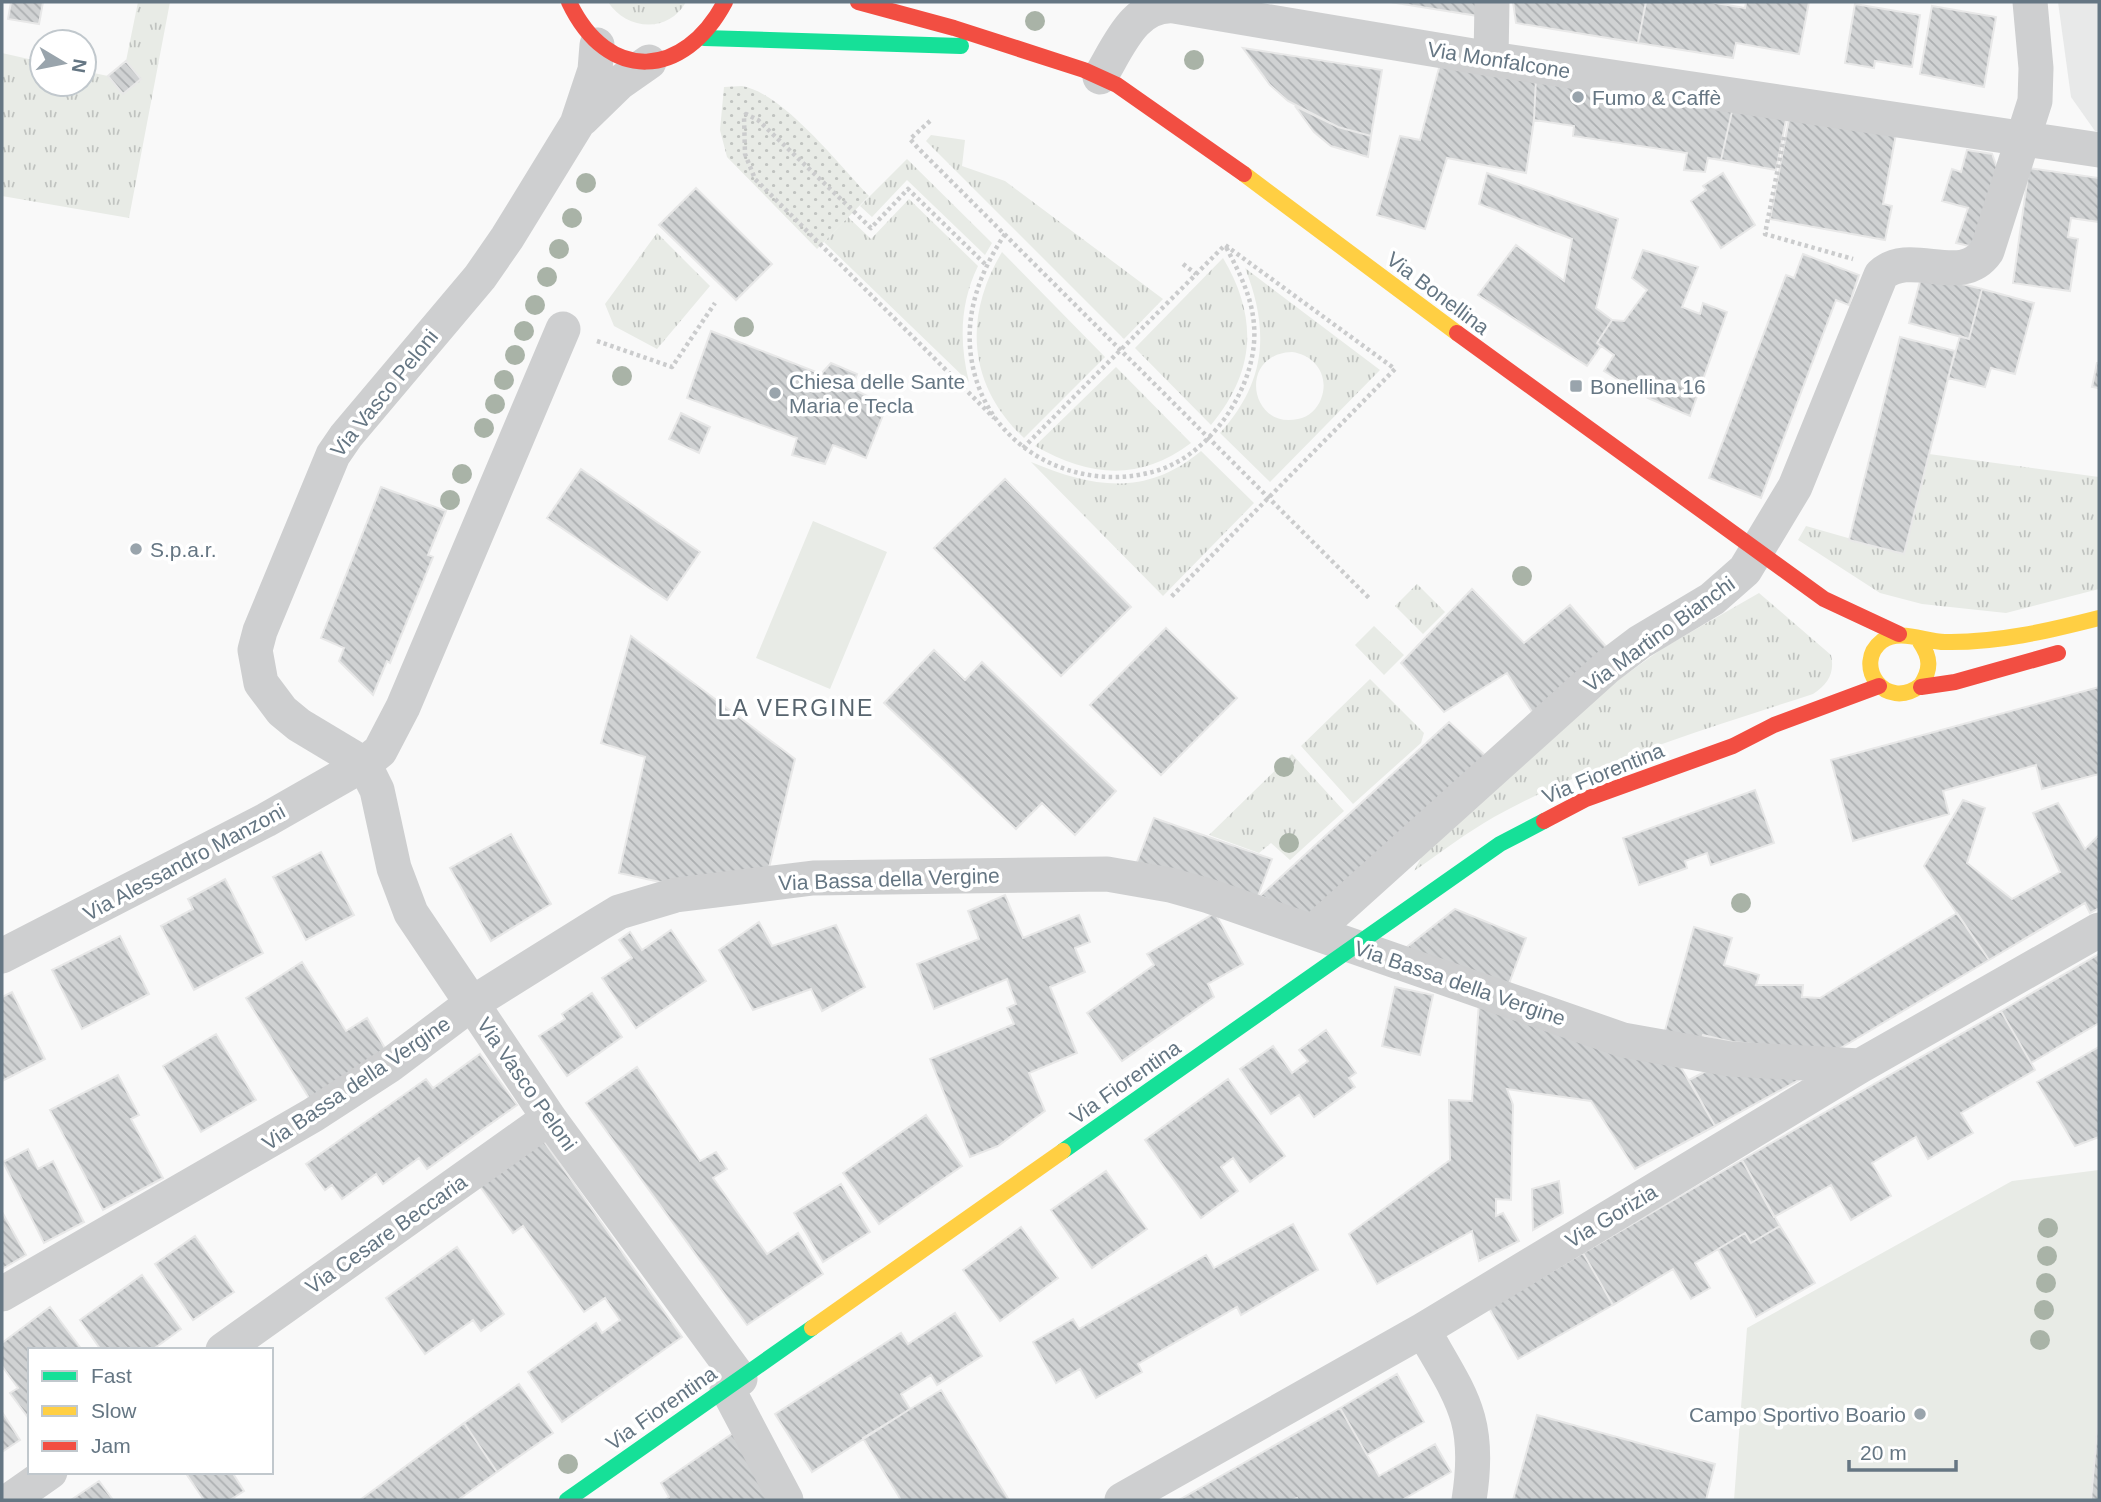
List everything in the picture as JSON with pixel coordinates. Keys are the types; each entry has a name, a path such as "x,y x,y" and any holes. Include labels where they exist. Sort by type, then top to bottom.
{"main road":[{"path":"569,2 578,23 597,45 622,58 649,62 673,58 704,38 713,27 724,2"},
{"name":"Via Bonellina","path":"858,2 954,28 1100,77 1189,134 1559,409 1824,599 1899,634"},
{"name":"Via Bonellina","path":"704,38 869,41 1012,49"},
{"name":"Via Bonellina","path":"1824,599 1871,661"},
{"path":"1904,695 1886,692 1879,686 1870,670 1877,645 1899,634 1920,642 2006,640 2099,618"},
{"path":"1920,642 1931,660 1929,675 1921,687"},
{"path":"1883,703 1921,687 1955,682 2073,649"},
{"path":"1733,746 1773,725 1879,686"},
{"path":"1733,746 1782,741"},
{"name":"Via Fiorentina","path":"567,1500 1384,924 1541,820 1586,799 1733,746"}],"street":[{"path":"1491,59 1492,2"},
{"path":"1888,268 1907,265 1963,269 1980,261 1990,242 2021,139 2031,119 2036,83 2030,2"},
{"name":"Via Monfalcone","path":"1100,77 1144,11 1166,5 1491,59 2099,150"},
{"name":"Via Vasco Peloni","path":"597,45 595,71 577,124 492,261 333,455 260,631 256,668 269,696 315,736 364,764 377,790 400,890 411,913 733,1383 786,1500"},
{"name":"Via Vasco Peloni","path":"577,124 619,83 649,62"},
{"name":"Via Martino Bianchi","path":"1314,931 1607,667 1640,642 1712,598 1745,570 1790,498 1877,283 1888,268"},
{"path":"364,764 380,751 403,707 563,330"},
{"name":"Via Alessandro Manzoni","path":"2,956 266,820 364,764"},
{"name":"Via Bassa della Vergine","path":"2,1294 313,1115 390,1065 471,1004 619,912 676,895 813,878 1108,874 1170,885 1314,931 1623,1040 1730,1059 1860,1066"},
{"name":"Via Gorizia","path":"1122,1500 1423,1330 1860,1066 2099,930"},
{"name":"Via Cesare Beccaria","path":"226,1348 549,1118"},
{"path":"1423,1330 1470,1418 1474,1471 1469,1500"},
{"path":"10,1500 47,1474"}],"path":[{"path":"985,264 908,189 871,228 758,120 750,114 744,117 745,153 755,179 1023,448 1077,472 1116,477 1160,470 1175,463 1208,436 1237,399 1248,373 1254,343 1250,303 1225,245"},
{"path":"930,121 910,139 1369,598"},
{"path":"1784,135 1765,234 1888,268"},
{"path":"994,418 978,387 970,345 971,315 985,264 1005,234"},
{"path":"1023,448 1225,245"},
{"path":"1170,598 1395,369 1225,245"},
{"path":"1183,264 1196,275"},
{"path":"563,330 672,367 715,303"}],"shaded area":[{"path":"2058,2 2099,2 2099,132 2095,131 2071,97"}],"green space":[{"path":"138,2 170,2 129,218 2,196 2,53 28,59 28,98 98,98 98,74 108,76 123,94 141,79 126,61"},
{"path":"608,2 686,2 669,19 647,24 625,18"},
{"path":"742,86 758,91 792,116 869,196 817,249 727,157 720,130 724,87"},
{"path":"931,135 965,140 962,166 1005,181 1163,299 1124,339 926,141"},
{"path":"907,159 992,243 985,255 907,180 872,217 860,206"},
{"path":"909,199 978,266 968,294 963,323 969,382 824,242 848,217 871,239"},
{"path":"657,233 710,286 657,349 614,326 605,304"},
{"path":"1002,252 1105,357 1024,438 1005,418 991,396 977,350 981,301 989,277"},
{"path":"1223,258 1242,301 1247,343 1237,384 1211,425 1135,348"},
{"path":"1245,268 1380,370 1270,482 1220,433 1247,395 1255,375 1260,334 1253,291","holes":["1292,352 1314,362 1322,375 1324,382 1321,399 1315,409 1306,416 1282,419 1269,413 1261,403 1256,390 1257,377 1263,365 1274,356"]},
{"path":"1116,367 1191,443 1172,456 1152,464 1114,471 1075,464 1035,446"},
{"path":"1201,451 1254,503 1163,596 1031,462 1076,478 1119,484 1160,476"},
{"path":"1929,454 2099,477 2099,589 2006,613 1922,604 1880,593 1798,540 1806,526 1904,554"},
{"path":"813,521 887,552 830,689 756,658"},
{"path":"1417,584 1445,612 1423,634 1395,606"},
{"path":"1759,593 1831,655 1831,673 1818,690 1813,694 1650,748 1532,797 1463,836 1414,871 1423,854 1603,691 1663,648"},
{"path":"1374,626 1404,655 1384,675 1355,645"},
{"path":"1370,679 1424,733 1421,743 1353,804 1301,746"},
{"path":"1292,754 1344,811 1290,860 1271,843 1259,853 1209,835"},
{"name":"Campo Sportivo Boario","path":"2099,1170 2099,1500 1734,1500 1747,1328 2012,1181"}],"building":[{"path":"11,2 43,2 39,24 8,19"},
{"path":"1390,2 1480,2 1478,16"},
{"path":"1513,2 1646,2 1638,43 1516,23"},
{"path":"1646,2 1710,2 1745,8 1746,2 1809,2 1799,54 1736,43 1733,58 1638,43"},
{"path":"1855,4 1920,15 1912,67 1875,61 1874,68 1845,63"},
{"path":"1932,6 1996,17 1984,87 1920,74"},
{"path":"1243,48 1382,70 1371,136 1338,127 1288,101 1270,85"},
{"path":"126,61 141,79 123,94 108,76"},
{"path":"1440,64 1536,78 1534,120 1526,173 1447,158 1425,229 1377,215 1400,136 1420,140"},
{"path":"1536,78 1733,107 1721,160 1708,158 1705,172 1684,170 1687,153 1573,136 1574,126 1534,120"},
{"path":"1295,106 1338,127 1371,136 1368,157 1331,146 1314,132"},
{"path":"1733,107 1787,115 1776,170 1721,160"},
{"path":"1790,114 1896,134 1883,204 1892,206 1885,240 1770,219"},
{"path":"1967,150 1992,154 1998,170 1974,247 1956,243 1968,208 1942,201 1952,169 1961,172"},
{"path":"2029,168 2099,178 2099,222 2071,218 2068,237 2078,239 2070,291 2013,283"},
{"path":"1487,173 1618,219 1596,308 1612,320 1597,343 1601,346 1587,366 1478,295 1516,245 1564,281 1572,239 1479,204"},
{"path":"1723,173 1755,225 1721,248 1691,201 1706,190 1703,186"},
{"path":"696,188 772,264 736,300 659,225"},
{"path":"1643,250 1698,267 1682,307 1700,314 1703,303 1727,312 1690,416 1648,398 1604,371 1614,355 1597,343 1612,320 1624,321 1647,290 1632,278"},
{"path":"1803,254 1859,275 1849,305 1836,300 1761,498 1709,478 1786,275 1794,278"},
{"path":"1922,274 1982,289 1969,339 1909,323"},
{"path":"1982,289 2034,303 2015,374 1991,368 1985,387 1948,378 1960,336 1969,339"},
{"name":"Chiesa delle Sante Maria e Tecla","path":"711,331 821,374 831,363 857,374 852,389 887,405 866,458 833,445 825,464 792,455 797,438 687,398"},
{"path":"1900,337 1955,351 1904,554 1849,540"},
{"path":"2099,363 2099,388 2092,387"},
{"path":"681,413 710,427 699,453 669,439"},
{"path":"581,469 700,552 667,600 547,518"},
{"path":"1005,479 1131,607 1061,676 934,548"},
{"path":"381,487 446,511 428,555 433,557 390,663 387,661 373,695 339,661 344,648 321,638"},
{"path":"1472,589 1524,643 1570,605 1609,650 1534,715 1507,673 1444,712 1401,663"},
{"path":"1166,628 1237,698 1161,775 1090,705"},
{"path":"631,636 795,759 769,868 669,884 619,873 645,757 601,743"},
{"path":"934,650 965,680 982,662 1116,791 1075,835 1042,803 1016,829 884,703"},
{"path":"2099,687 2099,774 2042,789 2036,765 1943,791 1949,814 1853,841 1831,760"},
{"path":"1449,722 1489,759 1332,908 1304,915 1260,896"},
{"path":"1755,790 1774,843 1711,865 1707,853 1685,861 1687,868 1639,885 1623,838"},
{"path":"1963,800 1985,808 1967,863 2012,899 2060,872 2033,813 2058,803 2085,849 2099,835 2099,908 2090,913 2085,903 1989,960 1924,866"},
{"path":"1154,818 1272,859 1256,901 1135,867"},
{"path":"511,834 551,904 491,941 450,868"},
{"path":"321,852 354,915 306,940 273,877"},
{"path":"225,879 263,953 194,990 161,926 193,909 188,899"},
{"path":"1005,895 1023,938 1079,915 1090,942 1075,948 1085,972 1050,987 1077,1053 1029,1073 1045,1111 998,1146 970,1157 930,1059 1014,1024 1007,1008 1016,1004 1007,979 934,1009 917,964 979,939 968,911"},
{"path":"1455,909 1526,938 1507,989 1403,950"},
{"path":"1215,913 1243,964 1208,984 1214,997 1122,1061 1087,1013 1154,965 1147,954"},
{"path":"1957,913 1989,960 1834,1052 1732,1042 1703,1035 1700,1046 1664,1034 1694,927 1732,938 1724,965 1759,975 1756,985 1803,985 1802,997 1820,998"},
{"path":"759,922 772,946 836,925 865,987 822,1011 811,989 753,1010 719,950"},
{"path":"671,930 706,981 636,1028 602,978 632,958 619,940 630,932 642,950"},
{"path":"120,936 149,994 82,1029 52,970"},
{"path":"2099,954 2099,1023 2031,1063 2001,1011"},
{"path":"302,962 346,1031 367,1018 389,1055 313,1104 246,998"},
{"path":"1395,987 1433,995 1420,1055 1382,1046"},
{"path":"12,992 45,1059 2,1081 2,997"},
{"path":"592,993 622,1037 567,1076 539,1036 565,1019 562,1014"},
{"path":"1479,1002 1679,1064 1715,1126 1635,1169 1591,1101 1507,1089 1513,1105 1511,1200 1496,1199 1496,1216 1503,1213 1519,1241 1479,1261 1472,1231 1377,1284 1349,1234 1450,1160 1449,1100 1472,1101"},
{"path":"2001,1011 2035,1070 1961,1113 1973,1133 1928,1159 1916,1137 1872,1163 1891,1196 1851,1220 1831,1185 1774,1217 1742,1160"},
{"path":"1326,1030 1356,1073 1349,1078 1355,1087 1314,1117 1299,1095 1271,1114 1240,1069 1273,1046 1292,1073 1308,1061 1299,1050"},
{"path":"216,1034 256,1100 201,1132 163,1066"},
{"path":"2099,1047 2099,1137 2075,1146 2037,1082"},
{"path":"480,1054 517,1105 427,1169 419,1158 383,1184 376,1174 342,1199 332,1185 325,1190 306,1164 426,1079 433,1088"},
{"path":"637,1067 700,1161 716,1152 727,1169 713,1178 767,1254 798,1233 823,1274 747,1325 586,1103"},
{"path":"1708,1070 1801,1079 1715,1126 1689,1080"},
{"path":"118,1075 139,1115 131,1119 163,1178 103,1210 50,1110"},
{"path":"1228,1079 1285,1156 1250,1182 1233,1158 1221,1167 1238,1191 1201,1218 1145,1140"},
{"path":"926,1115 962,1166 879,1224 843,1173"},
{"path":"543,1140 682,1337 562,1422 528,1372 596,1323 602,1333 620,1320 605,1298 584,1312 523,1226 513,1233 479,1185"},
{"path":"28,1149 38,1169 53,1161 84,1222 44,1243 3,1162"},
{"path":"1742,1160 1780,1226 1751,1243 1745,1233 1695,1263 1710,1288 1691,1299 1673,1269 1613,1305 1583,1253"},
{"path":"1106,1171 1147,1229 1092,1268 1051,1210"},
{"path":"1559,1181 1563,1213 1533,1230 1532,1189"},
{"path":"841,1184 870,1232 823,1262 794,1213"},
{"path":"2,1212 26,1255 2,1269"},
{"path":"1293,1224 1318,1270 1241,1315 1237,1307 1138,1364 1142,1372 1096,1398 1080,1369 1056,1383 1033,1342 1073,1319 1079,1329 1206,1255 1214,1268"},
{"path":"1780,1226 1815,1283 1756,1317 1718,1249 1745,1233 1751,1243"},
{"path":"1021,1227 1058,1278 1000,1321 963,1270"},
{"path":"195,1236 234,1292 193,1320 155,1264"},
{"path":"457,1247 504,1314 481,1331 473,1320 425,1354 386,1298"},
{"path":"1583,1253 1613,1305 1518,1359 1489,1308"},
{"path":"142,1275 181,1329 155,1348 100,1348 80,1320"},
{"path":"50,1307 81,1348 28,1348 28,1417 10,1393 18,1388 2,1366 2,1343"},
{"path":"955,1313 982,1356 937,1385 931,1375 901,1394 910,1409 812,1472 775,1414 901,1333 908,1344"},
{"path":"1397,1374 1424,1422 1367,1455 1340,1408"},
{"path":"519,1384 553,1433 497,1472 464,1423"},
{"path":"941,1390 1009,1500 901,1500 863,1438"},
{"path":"1340,1408 1379,1476 1435,1444 1451,1472 1402,1500 1179,1500"},
{"path":"2099,1409 2099,1500 2091,1500"},
{"path":"2,1412 20,1440 2,1452"},
{"path":"1537,1415 1715,1464 1706,1500 1513,1500"},
{"path":"464,1423 497,1472 458,1500 360,1500"},
{"path":"739,1429 780,1500 665,1500 669,1497 661,1483"},
{"path":"186,1474 233,1474 244,1491 230,1500 204,1500"},
{"path":"99,1481 113,1500 71,1500"}],"traffic: fast":[{"path":"704,38 961,46"},
{"path":"1063,1151 1500,844 1544,821"},
{"path":"567,1500 812,1328"}],"traffic: slow":[{"path":"1244,174 1457,333"},
{"path":"1920,642 1928,664 1927,674 1921,685 1908,692 1896,693 1877,682 1870,662 1874,651 1889,637 1905,636 1945,642 1984,641 2042,632 2099,618"},
{"path":"812,1328 1063,1151"}],"traffic: jam":[{"path":"569,2 585,29 604,47 625,58 646,62 668,57 689,46 708,27 725,2"},
{"path":"858,2 954,28 1084,70 1117,85 1244,174"},
{"path":"1457,333 1824,599 1899,634"},
{"path":"1921,687 1955,682 2058,653"},
{"path":"1544,821 1586,799 1733,746 1774,725 1879,686"}],"place":[{"name":"Fumo & Caffè","path":"1578,97"},
{"name":"Bonellina 16","path":"1576,386"},
{"name":"Chiesa delle Sante Maria e Tecla","path":"775,393"},
{"name":"S.p.a.r.","path":"136,549"},
{"name":"Campo Sportivo Boario","path":"1920,1414"}],"district":[{"name":"LA VERGINE","path":"796,708"}]}
